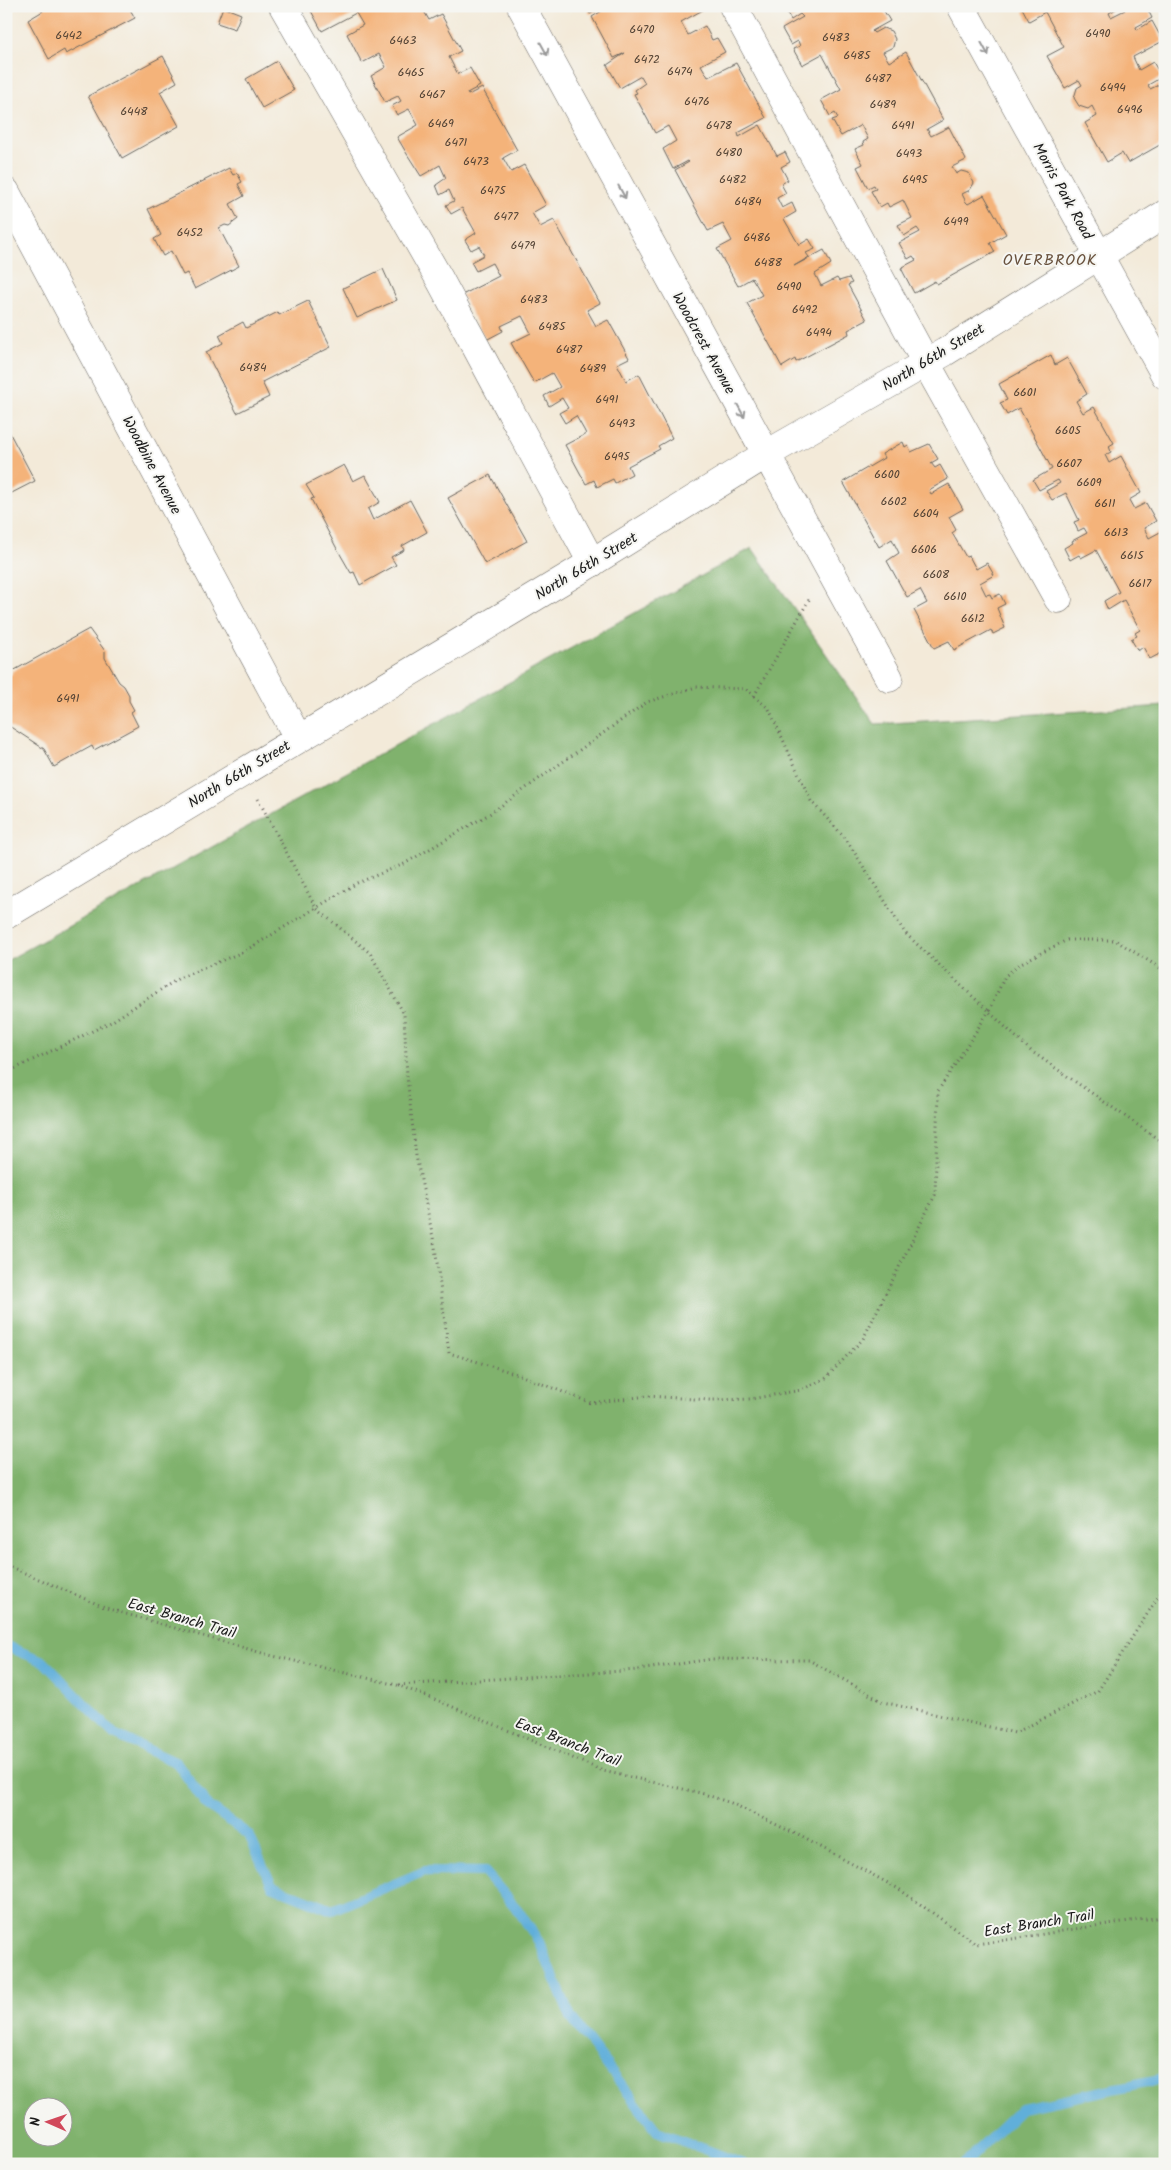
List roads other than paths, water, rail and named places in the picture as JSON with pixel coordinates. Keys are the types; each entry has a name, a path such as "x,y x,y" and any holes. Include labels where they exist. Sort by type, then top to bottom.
{"street":[{"path":"283,6 440,280 592,563"},
{"name":"Woodcrest Avenue","path":"520,6 889,678"},
{"path":"733,6 926,363 1058,600"},
{"name":"Morris Park Road","path":"961,6 1165,375"},
{"name":"Woodbine Avenue","path":"6,192 298,738"},
{"name":"North 66th Street","path":"6,915 592,563 765,455 926,363 1098,254 1165,214"}],"waterway":[{"path":"6,1646 43,1661 114,1734 177,1763 206,1804 249,1835 272,1886 332,1910 425,1871 485,1872 518,1910 539,1942 571,2018 657,2131 743,2164"},
{"path":"964,2164 1022,2108 1165,2078"}],"district":[{"name":"OVERBROOK","path":"1050,259"}]}
